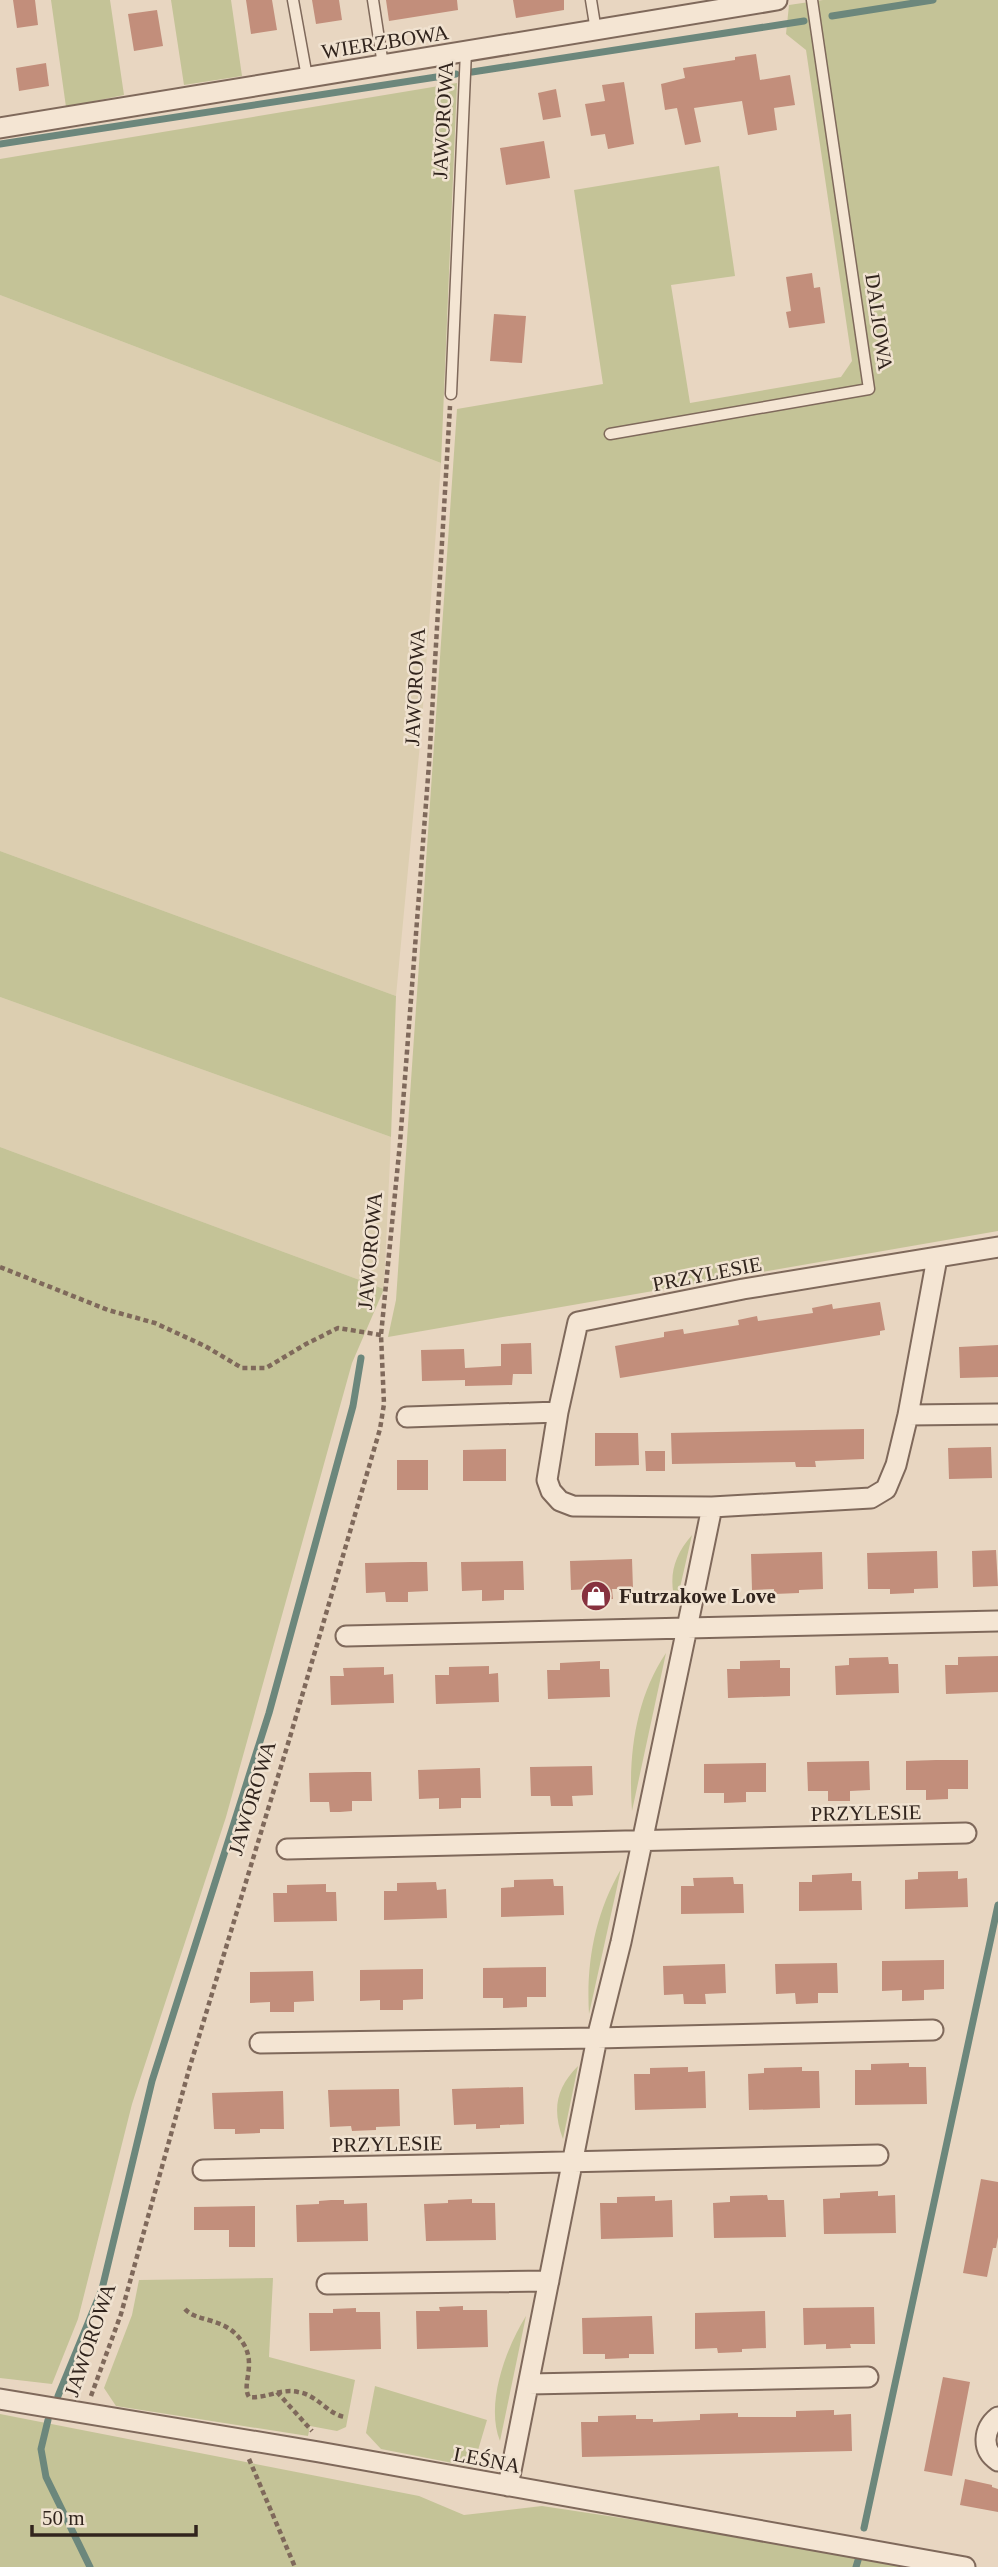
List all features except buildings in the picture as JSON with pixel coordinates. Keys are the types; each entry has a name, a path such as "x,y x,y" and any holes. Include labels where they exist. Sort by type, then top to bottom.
{"street":[{"name":"WIERZBOWA","path":"0,128 777,0"},
{"name":"PRZYLESIE","path":"937,1258 896,1465 886,1489 879,1494 871,1498 712,1507 573,1506 560,1501 551,1491 547,1480 558,1412 578,1322 743,1289 998,1247"},
{"path":"407,1417 558,1412"},
{"path":"908,1415 998,1414"},
{"path":"508,2486 597,2038 621,1942 712,1507"},
{"path":"346,1636 998,1621"},
{"name":"PRZYLESIE","path":"287,1849 966,1833"},
{"path":"260,2043 933,2030"},
{"name":"PRZYLESIE","path":"203,2170 878,2155"},
{"path":"327,2284 549,2281"},
{"path":"529,2384 868,2377"},
{"name":"LEŚNA","path":"0,2399 251,2440 965,2567"},
{"path":"998,2417 989,2427 986,2443 988,2451 998,2461"}],"lane":[{"path":"293,0 307,78"},
{"path":"373,0 383,65"},
{"path":"591,0 596,31"},
{"name":"DALIOWA","path":"610,434 869,389 812,0"},
{"name":"JAWOROWA","path":"451,394 466,51"}],"path":[{"name":"JAWOROWA","path":"85,2413 121,2314 190,2066 380,1429 384,1404 381,1335 400,1143 429,764 451,394"},
{"path":"0,1267 107,1310 155,1323 205,1346 242,1368 267,1368 338,1328 381,1335"},
{"path":"185,2309 194,2316 220,2323 241,2340 250,2366 245,2388 249,2397 288,2391 310,2395 333,2413 345,2417"},
{"path":"277,2392 321,2438 319,2452"},
{"path":"251,2440 249,2457 295,2567"}],"shaded area":[{"path":"0,295 441,463 421,733 396,996 0,851"},
{"path":"0,997 391,1137 384,1289 0,1147"}],"green space":[{"path":"51,0 110,0 124,95 66,107"},
{"path":"171,0 231,0 242,76 184,85"},
{"path":"823,0 998,0 998,1231 388,1337 396,1300 457,409 603,384 574,190 719,166 735,276 671,285 690,403 841,377 852,361 806,50 786,34 789,5"},
{"path":"457,83 441,463 0,295 0,159"},
{"path":"0,851 396,996 391,1137 0,997"},
{"path":"0,1147 384,1289 352,1363 226,1817 132,2104 78,2319 52,2384 0,2378"},
{"path":"692,1535 676,1605 672,1585 676,1559"},
{"path":"666,1653 632,1811 631,1770 636,1729 647,1690"},
{"path":"621,1869 589,2014 589,1976 594,1939 605,1903"},
{"path":"578,2066 563,2139 558,2118 558,2100 565,2083"},
{"path":"273,2278 269,2357 355,2380 346,2427 337,2431 310,2426 308,2436 116,2406 104,2388 132,2315 139,2280"},
{"path":"526,2316 500,2441 496,2426 496,2394 511,2344"},
{"path":"375,2386 487,2420 473,2467 381,2449 366,2433"},
{"path":"0,2414 419,2496 464,2515 542,2506 741,2536 917,2567 0,2567"}],"waterway":[{"path":"832,16 933,0"},
{"path":"472,72 804,21"},
{"path":"0,144 456,74"},
{"path":"58,2396 102,2289 152,2081 269,1713 353,1406 361,1358"},
{"path":"864,2528 998,1905"},
{"path":"48,2420 41,2449 46,2477 90,2567"},
{"path":"856,2567 859,2557"}],"place":[{"name":"Futrzakowe Love","path":"596,1596"}]}
